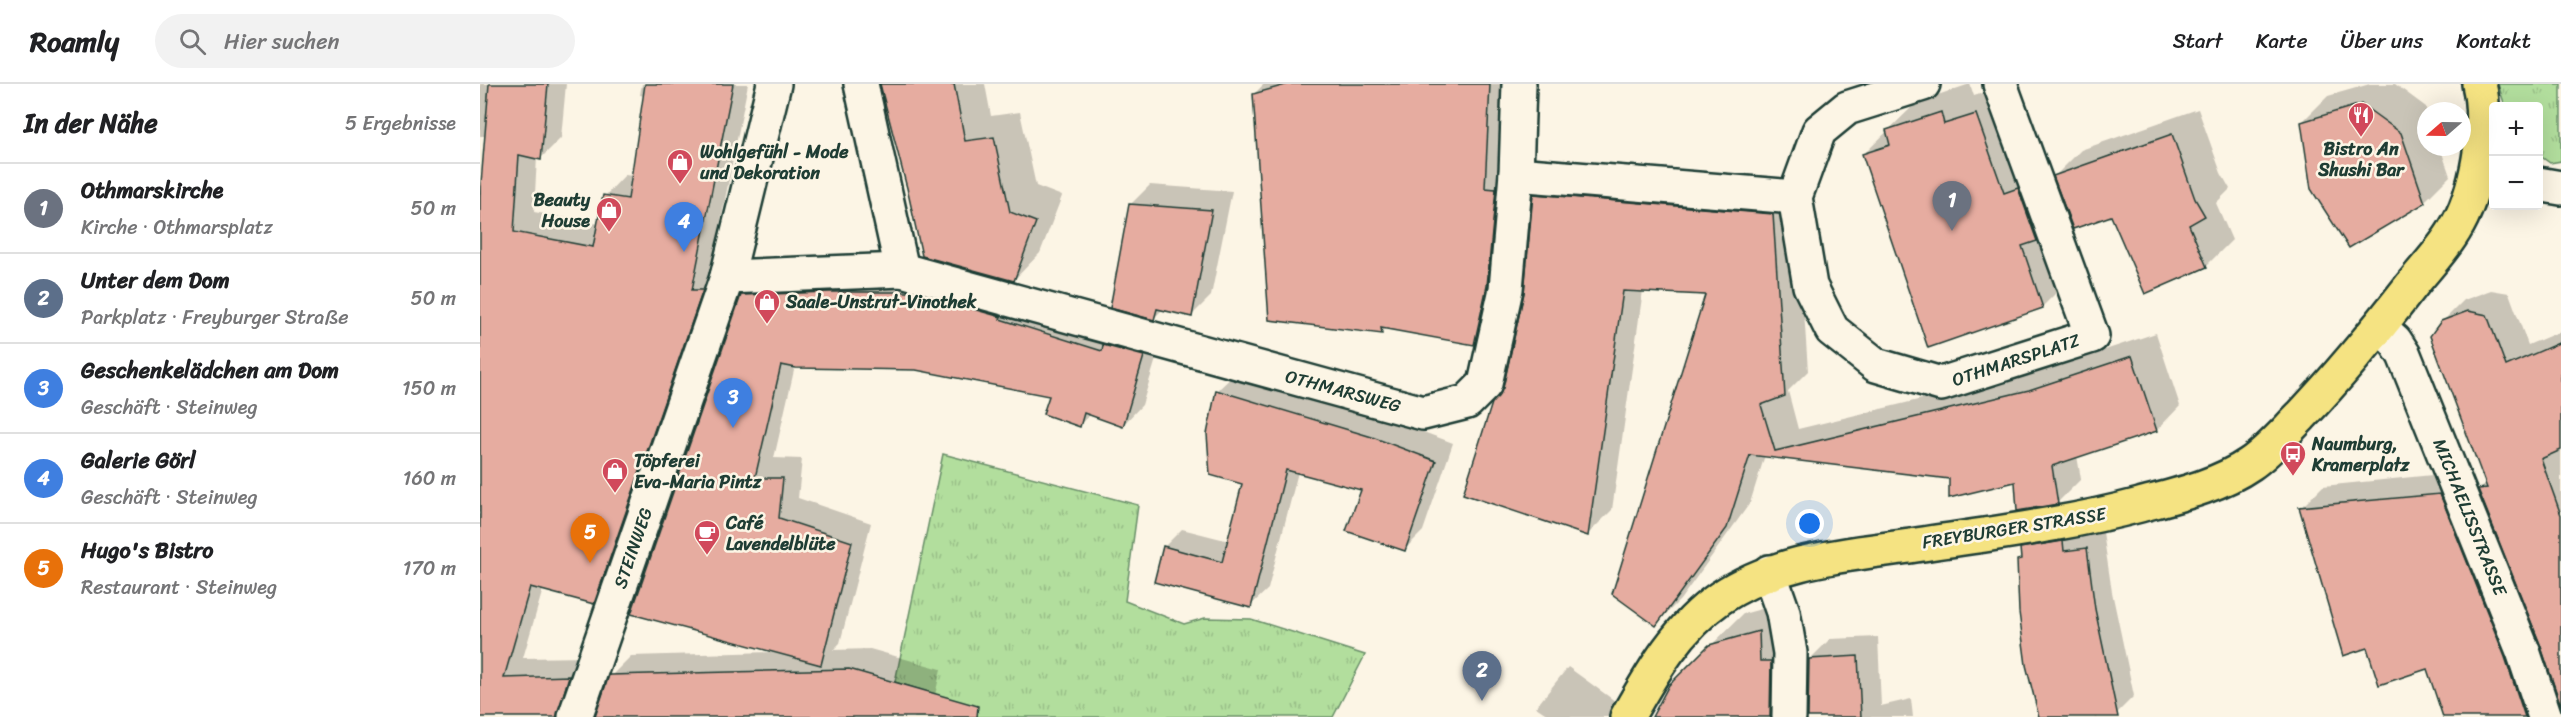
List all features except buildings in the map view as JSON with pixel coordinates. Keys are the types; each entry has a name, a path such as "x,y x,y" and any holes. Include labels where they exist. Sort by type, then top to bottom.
{"main road":[{"name":"FREYBURGER STRASSE","path":"1628,717 1660,659 1686,629 1717,600 1746,582 1769,572 1825,558 2087,519 2184,493 2219,480 2249,464 2275,443 2379,327 2455,230 2486,164 2482,96 2479,84"}],"street":[{"name":"STEINWEG","path":"575,717 727,277 774,84"},
{"path":"727,277 903,270 861,84"},
{"name":"OTHMARSWEG","path":"903,270 1423,413 1467,402 1485,384 1506,289 1516,174 1519,84"},
{"name":"OTHMARSPLATZ","path":"1923,84 1847,108 1819,130 1795,197 1810,286 1832,330 1876,364 1941,384 2092,336 2000,84"},
{"path":"1516,174 1795,197"},
{"path":"2543,185 2561,188"},
{"name":"MICHAELISSTRASSE","path":"2379,327 2395,341 2404,355 2523,651 2545,717"},
{"path":"1769,572 1783,612 1790,653 1789,717"}],"green space":[{"path":"2498,84 2561,84 2561,161 2550,163 2543,158 2543,102 2504,102"},
{"path":"943,454 1138,505 1125,601 1184,624 1205,618 1251,619 1365,655 1333,717 915,717 921,690 895,682"}],"place":[{"name":"Bistro An Shushi Bar","path":"2361,138"},
{"name":"Wohlgefühl - Mode und Dekoration","path":"680,185"},
{"name":"Othmarskirche","path":"1952,231"},
{"name":"Beauty House","path":"609,233"},
{"name":"Galerie Görl","path":"684,252"},
{"name":"Saale-Unstrut-Vinothek","path":"767,325"},
{"name":"Geschenkelädchen am Dom","path":"733,428"},
{"name":"Naumburg, Kramerplatz","path":"2293,477"},
{"name":"Töpferei Eva-Maria Pintz","path":"615,494"},
{"name":"Café Lavendelblüte","path":"707,556"},
{"name":"Hugo's Bistro","path":"590,563"},
{"name":"Unter dem Dom","path":"1482,701"}]}
